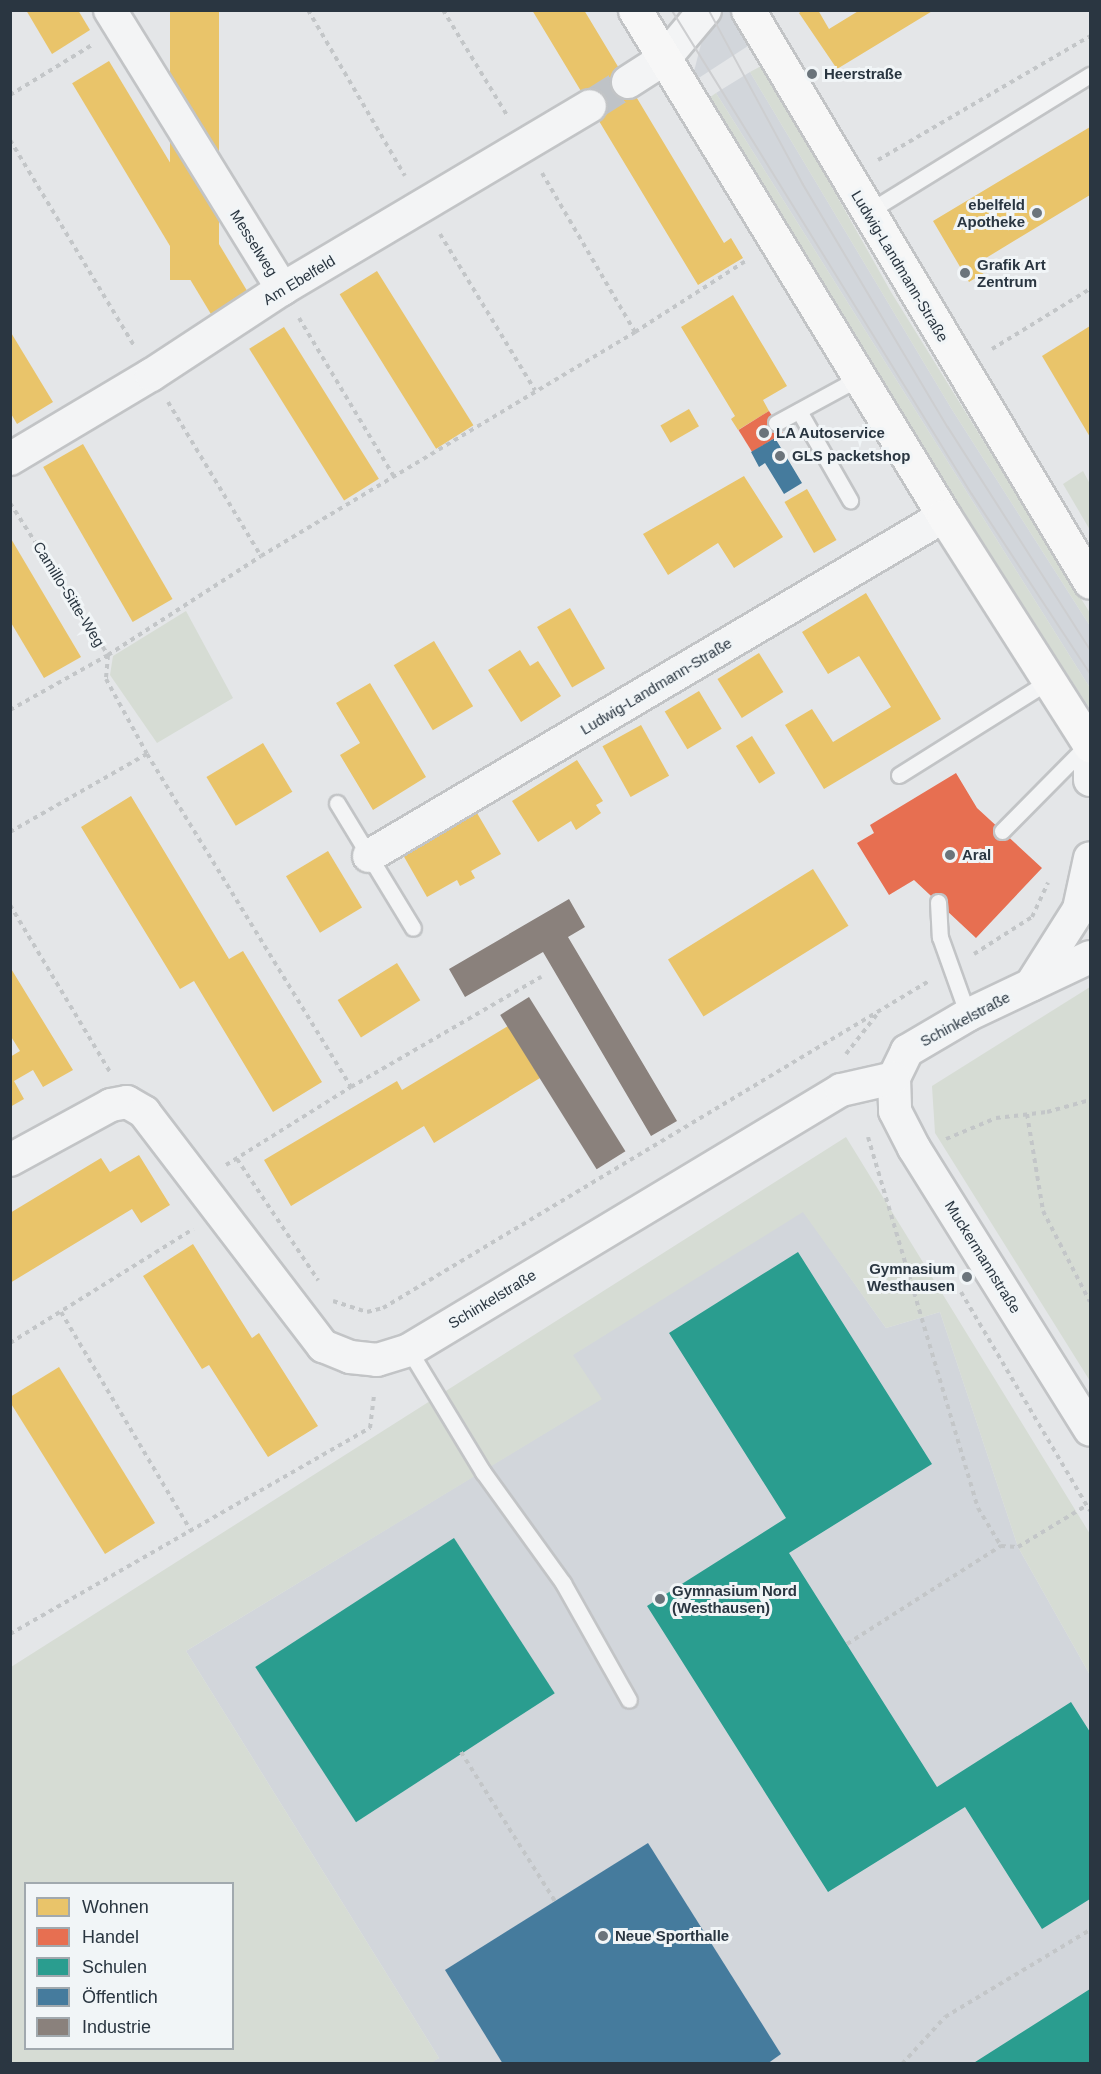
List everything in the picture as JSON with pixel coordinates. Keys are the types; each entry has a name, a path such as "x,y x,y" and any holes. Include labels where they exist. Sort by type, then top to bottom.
{"main road":[{"path":"635,10 944,516 1090,744"},
{"name":"Ludwig-Landmann-Straße","path":"748,10 1090,582"}],"street":[{"path":"628,82 664,59 705,10"},
{"name":"Messelweg","path":"115,19 282,289"},
{"name":"Am Ebelfeld","path":"10,459 151,375 282,289 590,106"},
{"name":"Ludwig-Landmann-Straße","path":"369,856 944,516"},
{"path":"1090,744 1090,780"},
{"path":"1031,985 1079,909 1090,858"},
{"name":"Schinkelstraße","path":"128,1102 144,1112 323,1346 350,1357 377,1360 409,1350 842,1090 894,1078 907,1051 968,1015 1090,957"},
{"name":"Muckermannstraße","path":"894,1078 895,1111 914,1148 1090,1430"},
{"path":"10,1160 111,1105 128,1102"}],"lane":[{"path":"867,212 1090,75"},
{"path":"776,423 859,378"},
{"path":"799,411 850,500"},
{"path":"899,775 1049,681"},
{"path":"1002,831 1090,744"},
{"path":"337,803 413,928"},
{"path":"938,902 940,937 968,1015"},
{"path":"409,1350 483,1472 563,1583 629,1700"}],"path":[{"path":"443,10 515,127"},
{"path":"10,95 115,19"},
{"path":"878,160 1090,36"},
{"path":"535,162 635,332"},
{"path":"10,710 108,655 261,556 635,332 748,259"},
{"name":"Messelweg","path":"282,289 394,477"},
{"path":"992,349 1090,289"},
{"name":"Camillo-Sitte-Weg","path":"10,502 108,655"},
{"path":"108,655 106,679 147,754 351,1087"},
{"path":"10,832 147,754"},
{"path":"326,1292 332,1301 367,1312 383,1308 950,969 1032,917 1051,877"},
{"path":"10,905 128,1102"},
{"path":"197,1182 351,1087 541,977"},
{"path":"914,1148 996,1118 1027,1114 1090,1100"},
{"path":"1027,1114 1043,1211 1090,1302"},
{"path":"867,1133 978,1508 1001,1546"},
{"path":"237,1159 320,1282"},
{"path":"10,1342 219,1213"},
{"path":"61,1312 191,1531"},
{"path":"11,1633 370,1428 377,1360"},
{"path":"847,1644 1001,1546 1018,1547 1087,1505"},
{"path":"461,1752 555,1901"},
{"path":"902,2064 945,2018 1090,1930"}],"shaded area":[{"path":"721,11 731,11 751,44 691,83 701,44"},
{"path":"763,65 891,292 1090,613 1090,626 951,408 750,72"},
{"path":"750,72 951,408 1090,626 1090,688 716,93"},
{"path":"716,93 1090,688 1090,709 946,488 706,100"},
{"path":"1083,471 1090,484 1090,530 1063,484"},
{"path":"186,611 233,698 157,743 110,675 113,656"},
{"path":"1090,987 1090,1381 935,1133 932,1086"},
{"path":"846,1137 1090,1534 1090,1675 1018,1547 940,1312 886,1328 803,1212 573,1355 602,1399 186,1651 439,2058 430,2064 11,2064 11,1667"},
{"name":"Gymnasium Nord (Westhausen)","path":"803,1211 886,1328 940,1312 1018,1547 1090,1675 1090,2063 430,2063 439,2058 186,1651 601,1399 572,1355"}],"building: Wohnen":[{"path":"26,10 78,10 90,30 52,54"},
{"path":"170,10 219,10 219,280 170,280"},
{"path":"532,10 584,10 724,243 731,238 743,258 698,285"},
{"path":"803,10 818,10 829,29 860,10 934,10 837,69 799,13"},
{"path":"109,61 251,297 214,319 72,83"},
{"path":"1090,127 1090,195 986,258 992,268 969,282 933,221"},
{"path":"377,271 473,425 436,449 340,294"},
{"path":"733,295 787,386 763,400 769,411 738,430 731,419 735,416 681,327"},
{"path":"1090,326 1090,437 1042,356"},
{"path":"284,327 379,479 344,501 249,349"},
{"path":"10,331 53,402 17,424 10,412"},
{"path":"689,409 699,426 670,443 660,426"},
{"path":"83,444 173,599 133,622 43,467"},
{"path":"744,476 783,537 734,568 718,543 668,575 643,534"},
{"path":"807,489 836,540 814,553 784,502"},
{"path":"10,537 81,657 44,678 10,621"},
{"path":"866,593 941,719 824,789 785,725 812,709 833,742 891,707 859,656 828,674 802,632"},
{"path":"570,608 605,669 572,688 537,627"},
{"path":"434,641 473,706 433,730 394,665"},
{"path":"520,650 530,666 538,661 561,696 521,722 488,670"},
{"path":"759,653 783,692 742,718 717,679"},
{"path":"370,683 426,777 373,810 340,755 360,743 336,703"},
{"path":"699,691 722,729 687,749 665,712"},
{"path":"641,725 669,776 631,797 603,746"},
{"path":"752,736 775,773 759,783 736,746"},
{"path":"263,743 292,792 236,826 206,777"},
{"path":"577,760 603,801 596,805 601,813 576,830 571,821 538,842 512,801"},
{"path":"131,796 229,959 243,951 322,1082 273,1112 194,981 180,989 81,827"},
{"path":"477,813 501,854 471,871 475,878 460,886 457,880 427,897 403,855"},
{"path":"328,851 362,908 320,933 286,876"},
{"path":"813,869 849,926 703,1016 668,960"},
{"path":"397,963 420,1000 361,1037 338,1000"},
{"path":"10,967 73,1070 43,1087 33,1070 14,1081 24,1099 10,1107 10,1057 20,1051 10,1035"},
{"path":"508,1026 540,1078 434,1143 424,1126 291,1206 264,1160 397,1081 402,1090"},
{"path":"139,1155 170,1205 141,1223 132,1209 10,1283 10,1213 101,1158 110,1172"},
{"path":"193,1244 252,1338 259,1333 318,1426 268,1457 209,1365 202,1369 143,1276"},
{"path":"59,1367 155,1523 105,1554 10,1402 10,1397"}],"building: Handel":[{"path":"769,411 783,433 752,452 738,430"},
{"path":"956,773 977,808 1042,868 976,938 914,880 889,895 857,843 874,833 870,825"}],"building: Schulen":[{"path":"798,1252 932,1464 789,1553 937,1787 1071,1702 1090,1732 1090,1899 1042,1929 965,1807 828,1892 647,1606 786,1518 669,1333"},
{"path":"454,1538 555,1693 356,1822 255,1667"},
{"path":"1090,1989 1090,2064 972,2064 1057,2010"}],"building: Öffentlich":[{"path":"775,438 802,483 784,494 765,463 759,467 751,452"},
{"name":"Neue Sporthalle","path":"648,1843 781,2054 767,2064 503,2064 445,1970"}],"building: Industrie":[{"path":"569,899 585,927 568,937 677,1121 651,1136 543,952 465,997 449,969"},
{"path":"529,997 625,1151 597,1169 500,1015"}],"tunnel":[{"path":"590,106 628,82"}],"tram line":[{"path":"672,10 972,494 1090,673"},
{"path":"709,10 803,184 948,427 1090,649"}],"place":[{"name":"Heerstraße","path":"812,74"},
{"name":"ebelfeld Apotheke","path":"1037,213"},
{"name":"Grafik Art Zentrum","path":"965,273"},
{"name":"LA Autoservice","path":"764,433"},
{"name":"GLS packetshop","path":"780,456"},
{"name":"Aral","path":"950,855"},
{"name":"Gymnasium Westhausen","path":"967,1277"},
{"name":"Gymnasium Nord (Westhausen)","path":"660,1599"},
{"name":"Neue Sporthalle","path":"603,1936"}]}
